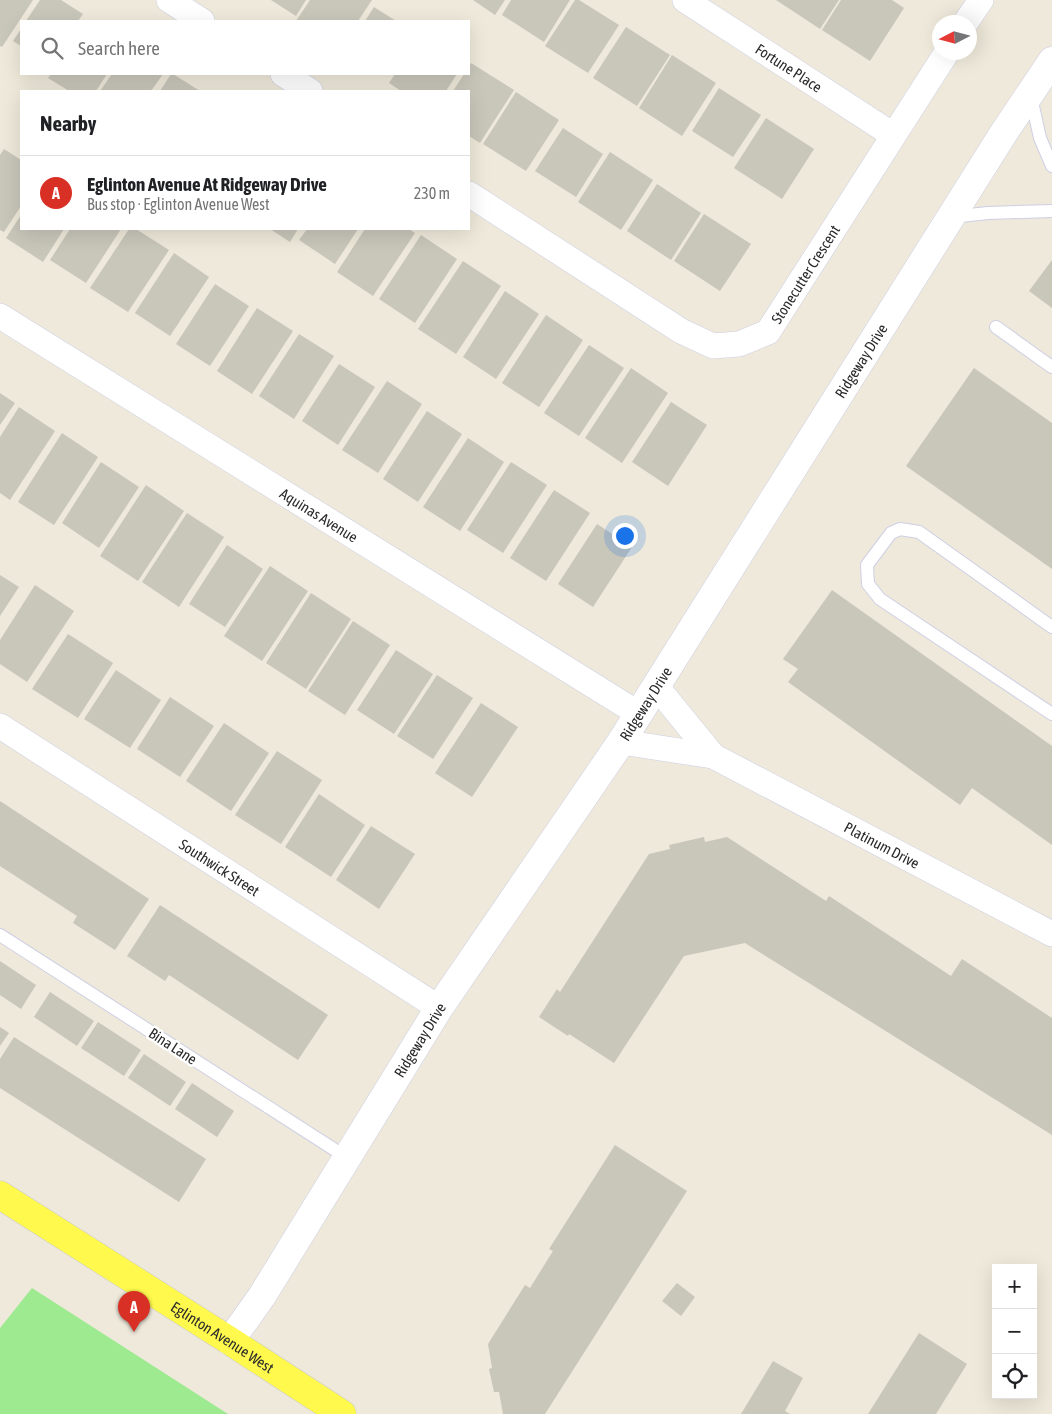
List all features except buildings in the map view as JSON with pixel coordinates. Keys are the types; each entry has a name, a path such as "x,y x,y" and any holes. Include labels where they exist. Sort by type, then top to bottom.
{"main road":[{"name":"Eglinton Avenue West","path":"0,1195 342,1414"}],"street":[{"path":"169,0 200,20"},
{"name":"Fortune Place","path":"685,0 893,135"},
{"path":"971,15 981,0"},
{"name":"Stonecutter Crescent","path":"470,195 681,331 713,346 739,344 768,332 942,60"},
{"name":"Ridgeway Drive","path":"230,1341 262,1296 346,1157 422,1039 439,1008 639,714 951,217 1052,61"},
{"path":"285,75 308,90"},
{"name":"Aquinas Avenue","path":"0,316 639,714"},
{"name":"Platinum Drive","path":"656,686 713,756"},
{"name":"Southwick Street","path":"0,726 439,1008"},
{"name":"Platinum Drive","path":"621,742 713,756 1052,934"}],"lane":[{"path":"1030,94 1040,138 1052,166"},
{"path":"951,217 988,213 1052,212"},
{"path":"996,327 1052,367"},
{"path":"1052,627 919,532 900,529 891,534 867,565 868,584 880,599 1052,714"},
{"name":"Bina Lane","path":"0,935 346,1157"}],"green space":[{"path":"32,1288 228,1414 0,1414 0,1328"}],"place":[{"name":"Eglinton Avenue At Ridgeway Drive","path":"134,1332"}]}
